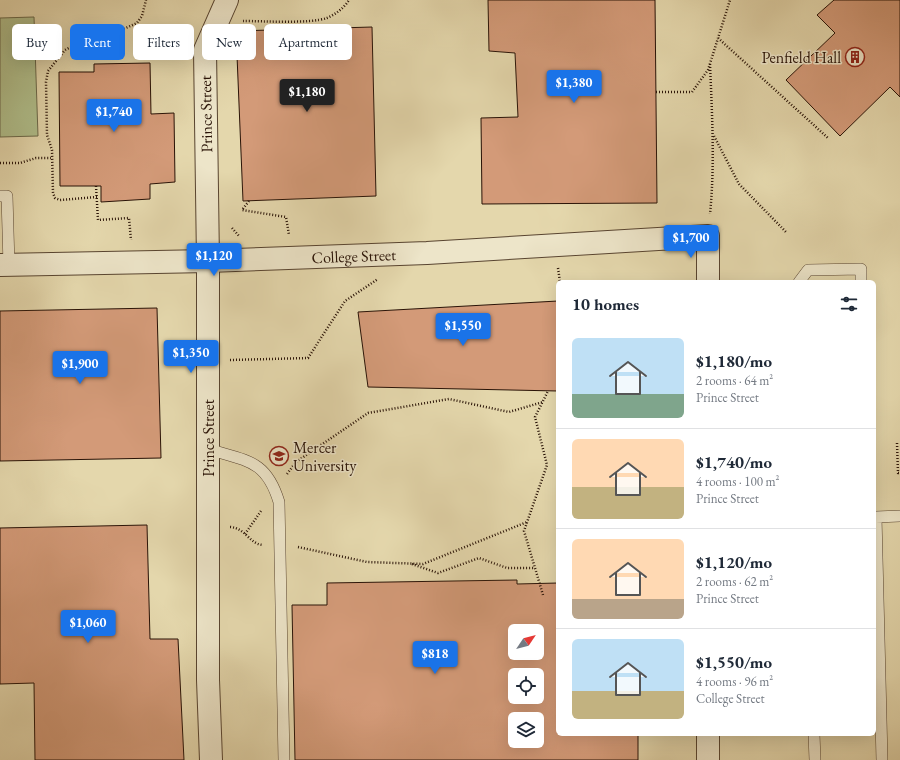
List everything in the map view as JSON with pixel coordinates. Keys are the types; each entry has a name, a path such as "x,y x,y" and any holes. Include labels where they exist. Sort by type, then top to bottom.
{"street":[{"name":"Prince Street","path":"211,760 208,680 208,261 205,50 227,0"},
{"name":"College Street","path":"5,265 208,261 427,253 708,236"},
{"path":"708,236 708,280"},
{"path":"708,736 708,760"}],"lane":[{"path":"0,196 6,196 5,265"},
{"path":"800,280 808,270 861,269 861,280"},
{"path":"208,449 256,465 267,474 276,490 279,502 284,760"},
{"path":"876,512 900,516"},
{"path":"876,569 882,760"},
{"path":"814,736 815,760"}],"path":[{"path":"97,197 60,200 55,198 53,193 52,150 47,135 46,82 48,71 65,50 89,37 119,32 137,23 142,16 146,0"},
{"path":"236,21 315,20 327,18 338,12 349,0"},
{"path":"656,92 692,92 708,70 730,0"},
{"path":"718,38 828,138"},
{"path":"708,236 714,180 714,136 710,64"},
{"path":"714,136 739,184 786,232"},
{"path":"0,163 20,163 36,158 51,158"},
{"path":"96,186 98,220 129,218 131,242 138,242"},
{"path":"249,201 242,210 286,217 289,237 281,237"},
{"path":"228,224 244,240"},
{"path":"208,360 308,358 345,301 381,277"},
{"path":"543,595 524,531 547,465 535,418 548,391"},
{"path":"245,534 296,462 368,413 449,399 509,412 543,402"},
{"path":"896,443 898,473 900,473"},
{"path":"208,526 238,528 258,545 303,548 367,562 423,564 527,522"},
{"path":"407,563 438,572 479,558 507,568 536,568"}],"green space":[{"path":"34,17 34,24 12,24 12,60 35,60 38,136 0,137 0,18"}],"building":[{"path":"488,0 655,0 657,203 482,204 481,118 518,117 515,53 489,51"},
{"name":"Penfield Hall","path":"834,0 900,0 900,97 890,87 840,136 786,80 835,33 817,15"},
{"path":"372,27 376,196 243,201 237,60 256,60 256,30 264,30 264,60 352,60 352,28"},
{"path":"150,63 151,114 174,113 175,182 150,184 150,199 101,202 101,186 60,186 59,72 94,72 94,64"},
{"path":"556,301 556,391 368,387 358,312"},
{"path":"157,308 161,458 0,461 0,311"},
{"path":"147,525 150,639 178,639 184,760 35,760 34,683 0,684 0,528"},
{"path":"517,580 517,584 556,583 556,736 638,736 638,760 295,760 292,605 327,605 327,583"}],"place":[{"name":"Penfield Hall","path":"855,57"},
{"name":"Mercer University","path":"279,456"}]}
